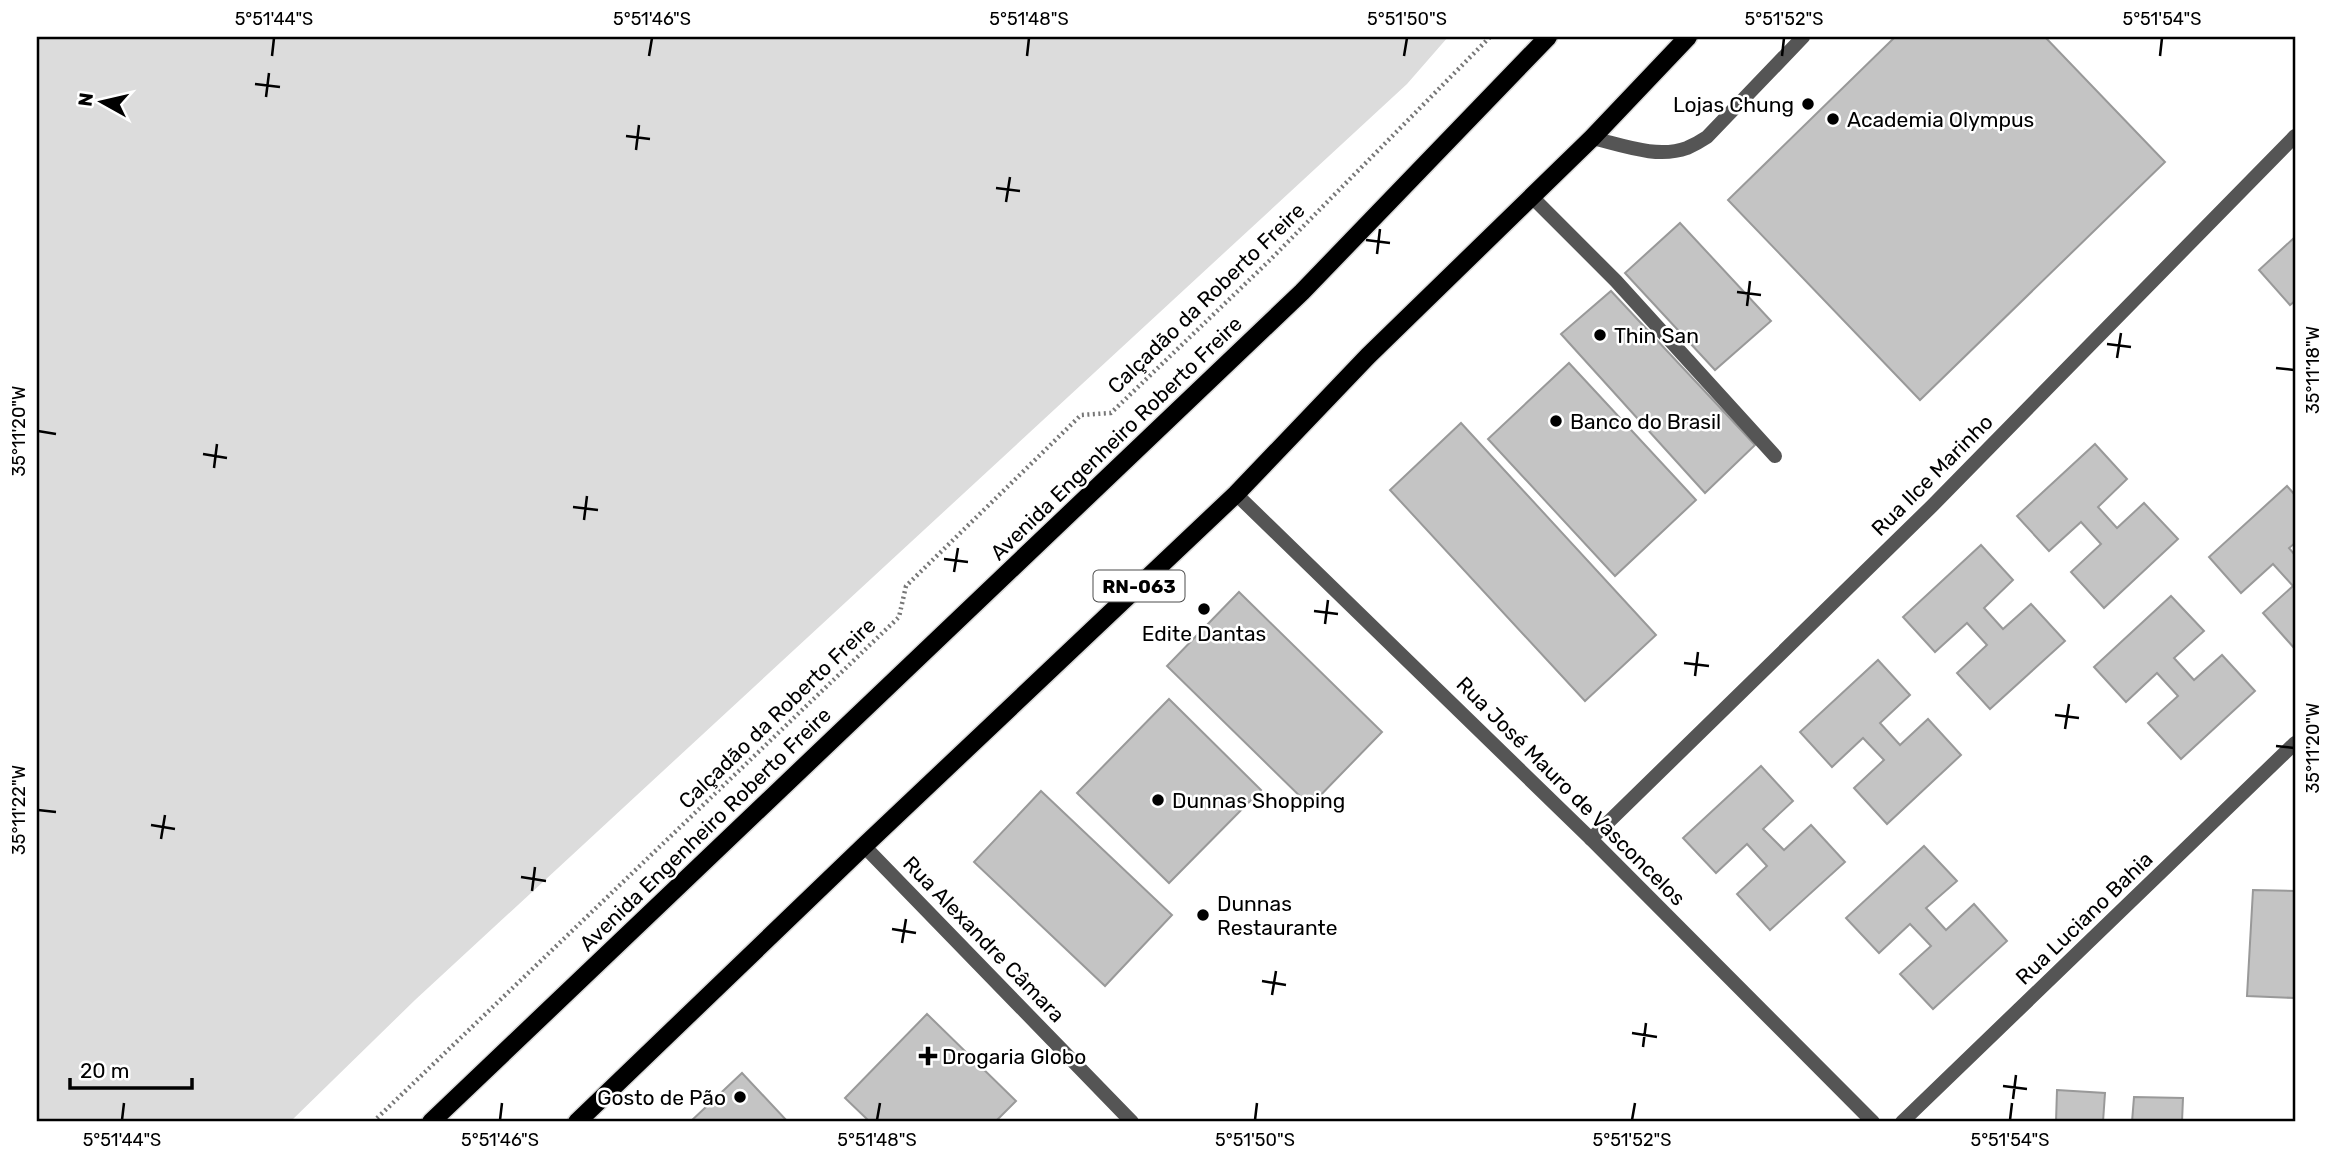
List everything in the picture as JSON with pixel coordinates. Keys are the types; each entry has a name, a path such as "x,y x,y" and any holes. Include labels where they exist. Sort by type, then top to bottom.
{"main road":[{"name":"Avenida Engenheiro Roberto Freire","path":"431,1122 1302,292 1548,37"},
{"name":"RN-063","path":"577,1122 1236,494 1368,356 1592,138 1688,37"}],"street":[{"path":"1592,138 1644,150 1668,152 1687,148 1707,137 1803,37"},
{"name":"Rua Ilce Marinho","path":"1591,839 1932,506 2295,135"},
{"path":"1532,197 1616,281 1775,456"},
{"name":"Rua José Mauro de Vasconcelos","path":"1236,494 1591,839 1873,1122"},
{"name":"Rua Luciano Bahia","path":"1902,1122 2295,743"},
{"name":"Rua Alexandre Câmara","path":"864,846 1132,1122"}],"path":[{"name":"Calçadão da Roberto Freire","path":"373,1122 899,617 906,586 1082,415 1111,413 1270,260 1490,37"}],"shaded area":[{"path":"37,37 1448,37 1407,84 415,1000 290,1122 37,1122"}],"building":[{"path":"1895,37 2045,37 2165,162 1920,400 1728,200"},
{"path":"1680,223 1771,321 1715,370 1625,273"},
{"path":"2295,237 2295,301 2290,305 2259,270"},
{"path":"1611,291 1755,445 1705,493 1561,334"},
{"path":"1569,363 1696,500 1615,576 1488,439"},
{"path":"1461,423 1656,635 1585,701 1390,490"},
{"path":"2095,444 2127,479 2098,507 2117,528 2144,503 2178,539 2104,608 2071,572 2101,544 2081,522 2049,551 2017,516"},
{"path":"2287,486 2295,495 2295,543 2289,548 2295,555 2295,649 2263,613 2293,586 2273,564 2241,593 2209,557"},
{"path":"1981,545 2013,580 1984,608 2003,629 2031,604 2065,641 1990,709 1957,673 1987,645 1967,623 1935,652 1903,617"},
{"path":"1239,592 1382,732 1310,806 1167,666"},
{"path":"2171,596 2204,631 2174,658 2194,680 2222,655 2255,691 2181,759 2148,723 2178,696 2157,673 2126,702 2094,667"},
{"path":"1878,660 1910,695 1880,723 1900,745 1928,719 1961,755 1887,824 1854,788 1884,760 1863,738 1832,767 1800,732"},
{"path":"1169,699 1261,790 1169,883 1077,793"},
{"path":"1761,766 1793,801 1763,829 1784,850 1811,825 1845,862 1770,930 1737,894 1767,866 1747,844 1716,873 1683,838"},
{"path":"1041,791 1172,915 1105,986 974,862"},
{"path":"1924,846 1957,881 1926,908 1946,930 1974,904 2007,941 1933,1009 1900,974 1931,946 1910,924 1879,953 1846,918"},
{"path":"2253,890 2295,891 2295,998 2247,996"},
{"name":"Drogaria Globo","path":"927,1014 1016,1101 995,1122 870,1122 845,1098"},
{"name":"Gosto de Pão","path":"742,1073 788,1122 690,1122"},
{"path":"2057,1090 2105,1093 2103,1122 2056,1122"},
{"path":"2134,1097 2183,1098 2182,1122 2132,1122"}],"place":[{"name":"Lojas Chung","path":"1808,104"},
{"name":"Academia Olympus","path":"1833,119"},
{"name":"Thin San","path":"1600,335"},
{"name":"Banco do Brasil","path":"1556,421"},
{"name":"Edite Dantas","path":"1204,609"},
{"name":"Dunnas Shopping","path":"1158,800"},
{"name":"Dunnas Restaurante","path":"1203,915"},
{"name":"Drogaria Globo","path":"928,1056"},
{"name":"Gosto de Pão","path":"740,1097"}]}
